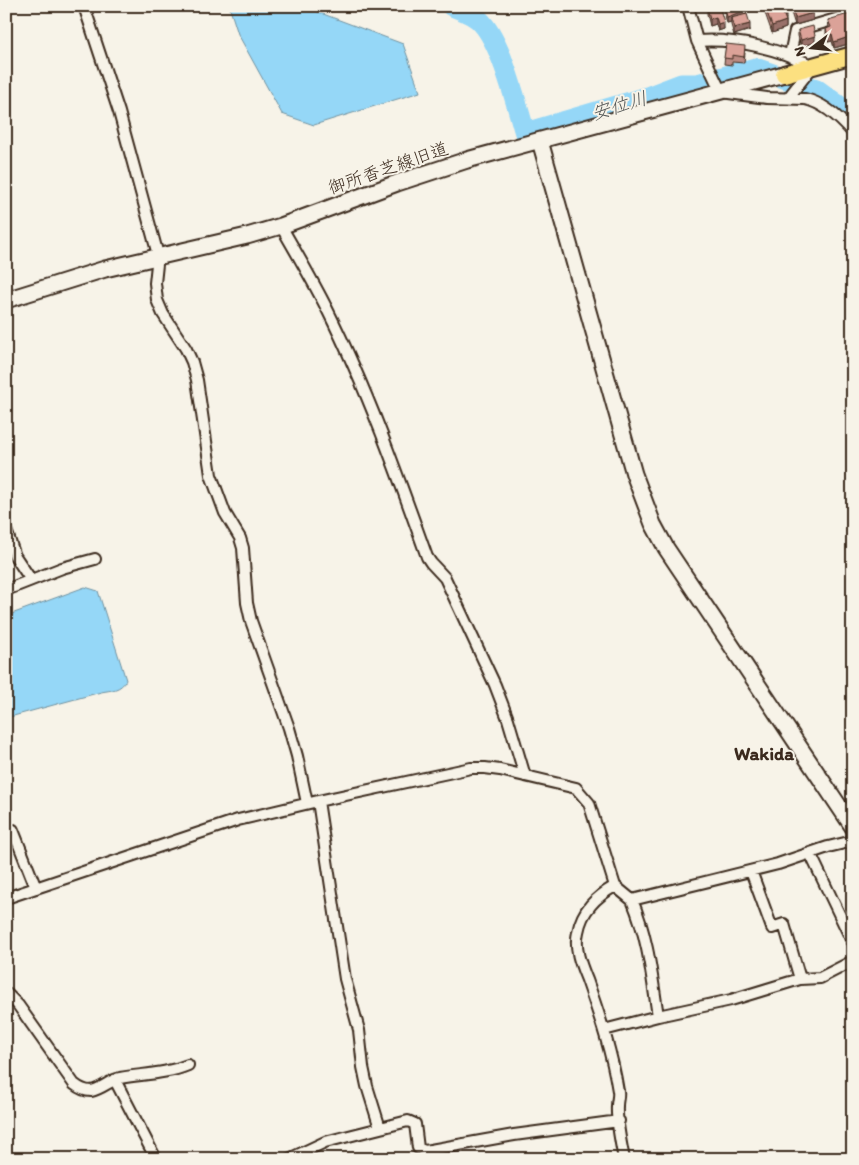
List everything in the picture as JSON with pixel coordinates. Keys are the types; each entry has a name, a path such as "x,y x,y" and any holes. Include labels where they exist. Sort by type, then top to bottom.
{"main road":[{"path":"784,74 853,55"}],"street":[{"path":"84,6 119,112 158,255 155,283 157,300 163,314 186,349 192,362 197,380 211,475 224,513 240,538 243,548 247,603 289,728 307,803"},
{"path":"688,6 697,41 720,89 751,97 791,94 805,98 834,114 853,133"},
{"path":"790,55 795,31 853,14"},
{"path":"697,41 719,41 768,48 790,55 813,66 791,94"},
{"name":"御所香芝線旧道","path":"6,300 76,277 158,255 247,236 281,226 429,172 720,89 748,84 784,74"},
{"path":"540,141 634,474 653,524 666,548 853,827"},
{"path":"281,226 324,302 357,374 388,449 427,557 445,578 495,685 508,719 524,776"},
{"path":"6,530 15,556 31,580"},
{"path":"6,590 62,568 95,559"},
{"path":"6,898 214,826 307,803 471,768 485,768 576,788 583,795 589,804 615,886 632,900 639,916 651,968 658,1016"},
{"path":"318,801 345,979 360,1030 363,1067 367,1086 380,1128"},
{"path":"6,831 13,830 36,888"},
{"path":"632,900 778,864 810,852 853,841"},
{"path":"810,852 853,943"},
{"path":"751,871 772,928 784,924 800,978"},
{"path":"615,886 599,896 590,905 582,919 577,939 579,959 604,1030 619,1094 617,1105 624,1159"},
{"path":"604,1030 731,1000 800,978 820,978 853,960"},
{"path":"6,993 18,1005 74,1084 82,1090 98,1089 115,1080 163,1073 188,1065"},
{"path":"115,1080 156,1159"},
{"path":"289,1159 325,1142 408,1121 415,1124 418,1148 425,1151 514,1134 619,1121"}],"water":[{"path":"233,6 302,6 403,44 420,92 314,125 282,114 238,34 230,9"},
{"path":"85,587 98,591 126,680 122,686 116,689 6,718 6,616"}],"building":[{"path":"719,6 724,22 718,24 716,17 710,19 707,7"},
{"path":"727,6 745,6 746,10 727,17 725,8"},
{"path":"766,6 784,7 786,12 783,13 786,21 772,26"},
{"path":"791,6 811,6 813,13 795,18"},
{"path":"852,13 853,29 850,30 852,36 834,42 832,34 828,35 826,29 831,27 828,20"},
{"path":"747,14 750,24 734,28 731,18"},
{"path":"813,26 815,36 801,40 798,30"},
{"path":"726,44 745,46 744,57 732,55 732,59 724,58"}],"waterway":[{"name":"安位川","path":"452,6 476,17 496,45 508,75 525,133 647,97 681,84 697,84 755,68 816,89 853,116"}],"district":[{"name":"Wakida","path":"764,753"}]}
